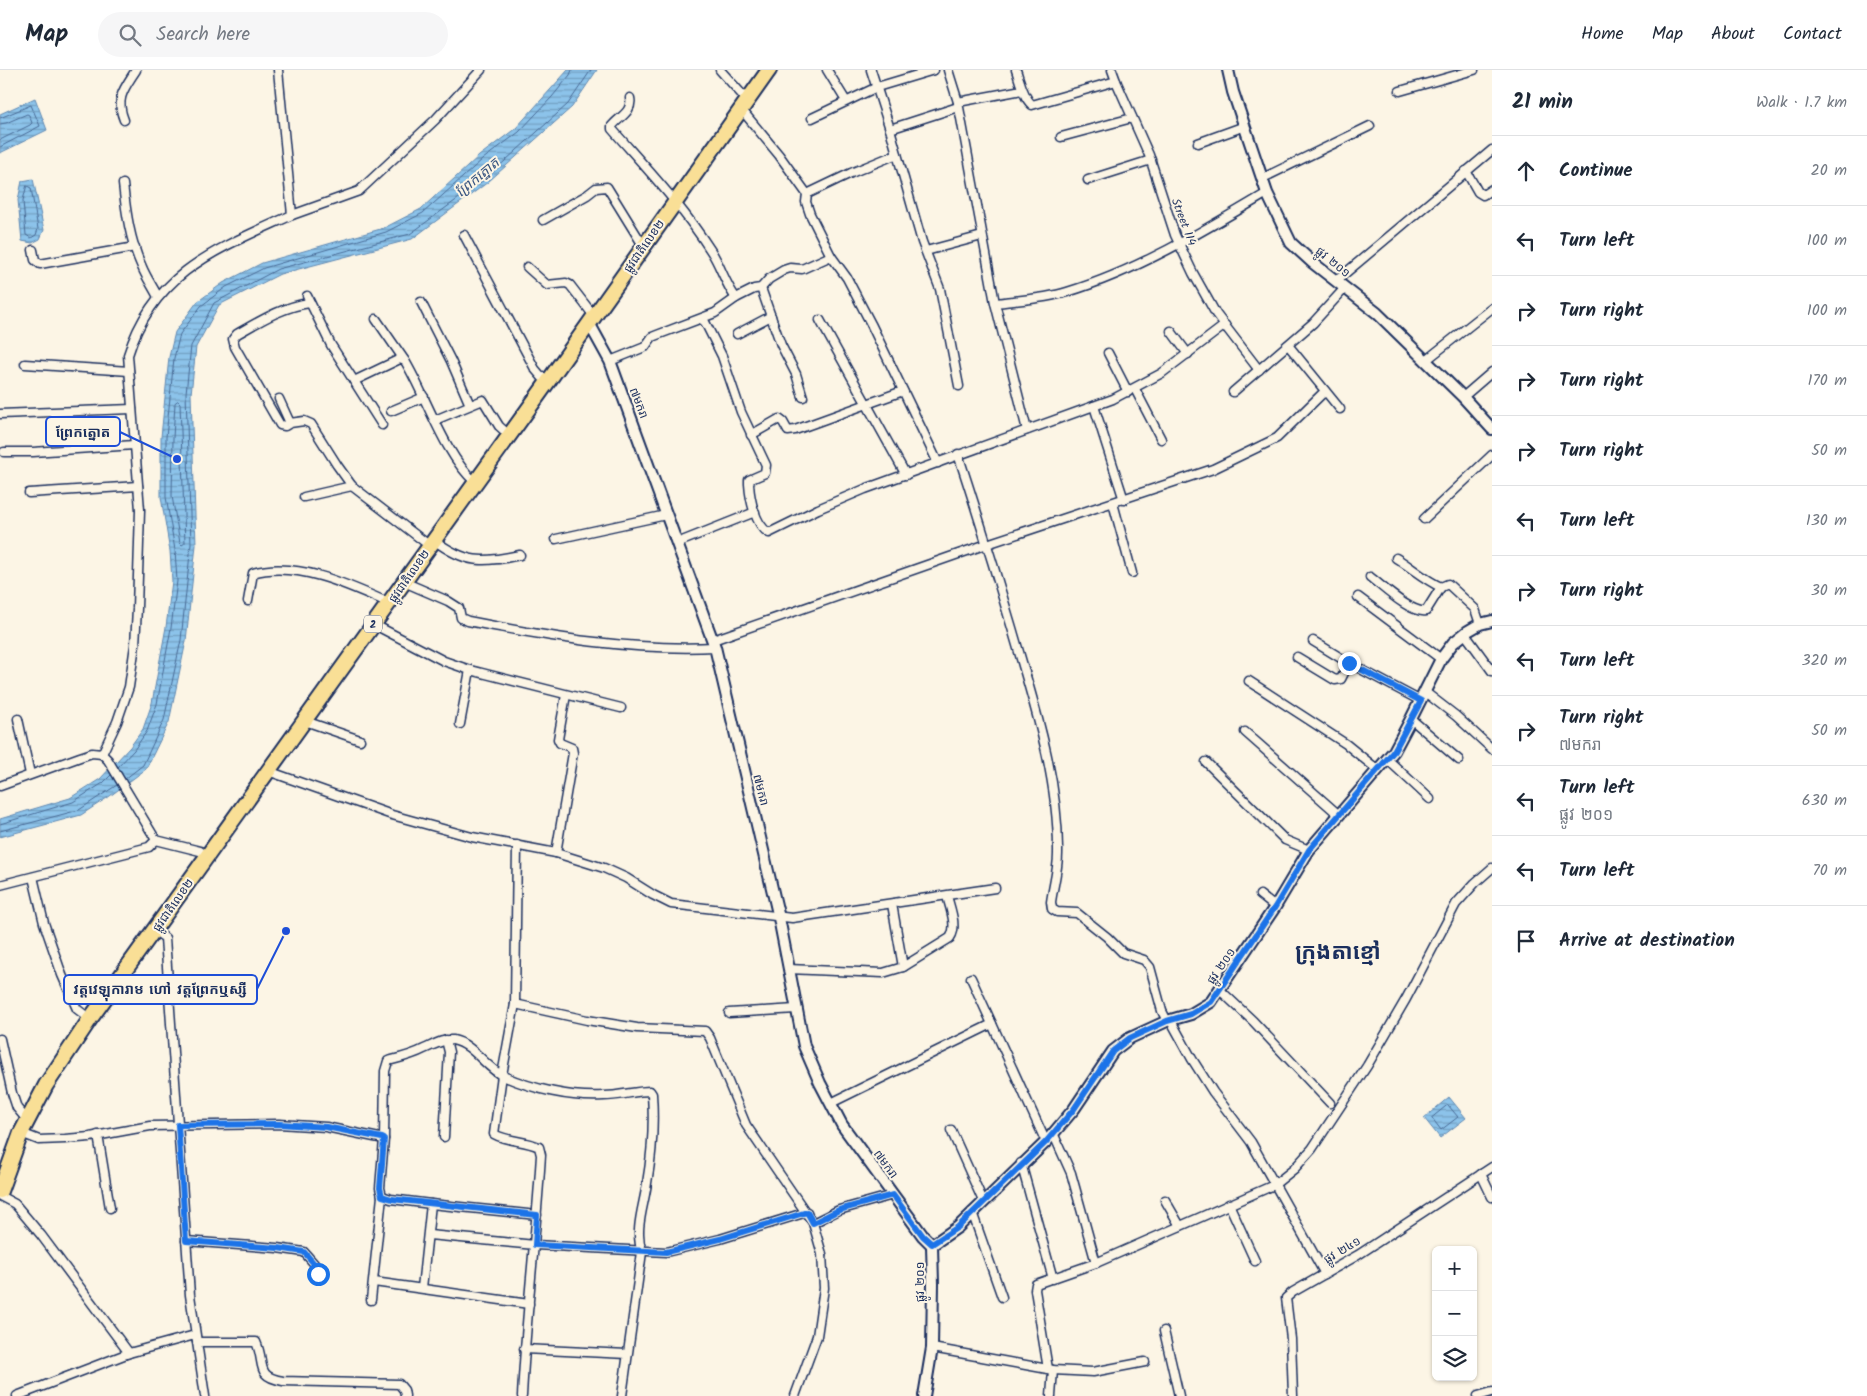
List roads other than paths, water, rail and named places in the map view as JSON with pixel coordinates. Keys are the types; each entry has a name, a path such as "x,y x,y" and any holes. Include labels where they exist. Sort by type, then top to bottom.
{"highway":[{"name":"ផ្លូវជាតិលេខ២","path":"0,1191 27,1120 46,1085 90,1019 547,383 769,70"}],"street":[{"path":"124,120 119,105 125,88 136,70"},
{"path":"278,70 292,215"},
{"path":"102,754 118,722 129,687 134,653 138,598 140,510 128,355 134,335 158,297 200,259 292,215 359,191 435,120 481,70"},
{"path":"720,70 806,194 806,202 810,214 831,256 847,278 871,324 938,463"},
{"path":"827,70 846,101"},
{"path":"871,70 926,251 940,289 959,386"},
{"path":"812,118 877,87 934,70"},
{"path":"948,70 958,104 995,303 1027,430"},
{"path":"1016,70 1022,90 1032,105 1116,81"},
{"name":"Street 114","path":"1112,70 1151,160 1178,243 1203,292 1224,325 1259,370"},
{"name":"ផ្លូវ ២០១","path":"1228,70 1233,92 1267,193 1291,243 1377,313 1490,425"},
{"path":"1400,91 1474,70"},
{"path":"890,130 958,104 1022,90"},
{"path":"630,98 631,104 628,111 615,122 612,129 675,202 712,251 730,291 736,298"},
{"path":"1061,137 1132,118"},
{"path":"1198,143 1245,126"},
{"path":"1263,178 1370,126"},
{"path":"1336,281 1492,150"},
{"path":"806,194 850,173 897,154"},
{"path":"1088,180 1151,160"},
{"path":"1466,171 1478,192 1483,195 1492,189"},
{"path":"123,184 125,208 134,247 141,266 158,297"},
{"path":"543,220 588,195 596,188 607,187 644,247"},
{"path":"995,303 1066,292 1093,283 1178,243 1267,193"},
{"path":"464,235 534,369 547,383"},
{"path":"926,251 982,236"},
{"path":"33,250 35,260 40,264 134,247"},
{"path":"610,362 645,347 652,337 715,313 736,298 754,289 761,288 769,279 784,270 790,268 802,269 831,256"},
{"path":"527,267 547,285 570,284 592,320"},
{"path":"761,288 781,344 796,374 802,397"},
{"path":"1234,392 1314,323 1345,288"},
{"path":"382,425 331,344 309,300 275,313 237,334 233,339 235,346 280,425 285,426 290,423 304,421 311,424 352,486 432,543 447,550 469,559 485,561 520,555"},
{"path":"420,302 451,361 470,405"},
{"path":"1425,361 1492,308"},
{"path":"737,334 771,316"},
{"path":"376,319 405,361 464,472 476,482"},
{"path":"702,319 722,356 741,412 767,469 765,473 750,480 749,488 755,512 762,526 769,533 828,504 865,489 1094,406 1132,390 1162,373 1224,325"},
{"name":"៧មករា","path":"592,320 610,362 714,644 779,918 804,1046 842,1125 923,1236 932,1244"},
{"path":"820,320 906,475"},
{"path":"1171,331 1188,354"},
{"path":"1288,345 1340,409"},
{"path":"1108,353 1161,439"},
{"path":"354,381 400,359 405,361"},
{"path":"25,364 129,371"},
{"path":"1463,397 1492,372"},
{"path":"404,582 448,601 459,608 461,618 468,621 558,637 646,646 714,644 988,544 1213,469 1277,438 1325,390"},
{"path":"751,435 778,419 788,431 791,431 903,391"},
{"path":"391,412 424,397"},
{"path":"279,399 290,423"},
{"path":"435,420 483,400 500,426 509,435"},
{"path":"1094,406 1124,500"},
{"path":"0,414 132,409"},
{"path":"4,452 33,452 134,444"},
{"path":"958,454 988,544 1022,660 1045,750 1056,807 1058,856 1051,902 1052,909 1057,912 1077,913 1107,937 1122,952 1144,960 1150,967 1162,1011 1213,1092 1251,1142 1325,1274"},
{"path":"1424,519 1492,455"},
{"path":"29,494 138,486"},
{"path":"304,497 352,486"},
{"path":"1113,503 1132,573"},
{"path":"677,543 755,512"},
{"path":"556,539 666,515"},
{"path":"1396,558 1430,582 1441,587"},
{"path":"248,600 253,573 286,570 343,583 389,603"},
{"path":"1370,577 1400,600 1414,609 1423,612 1426,611 1441,587 1448,584 1475,609 1480,624"},
{"path":"1358,597 1441,659"},
{"name":"ផ្លូវ ២០១","path":"924,1396 932,1348 932,1244 958,1227 1022,1163 1046,1142 1074,1109 1113,1051 1130,1038 1169,1021 1191,1014 1211,1002 1275,907 1309,850 1394,751 1412,720 1441,659 1453,644 1465,634 1480,624 1492,621"},
{"path":"373,624 444,661 470,670 622,708"},
{"path":"1465,634 1492,671"},
{"path":"1314,641 1349,663 1423,697 1456,716 1492,748"},
{"path":"1297,657 1335,680 1341,679 1349,663"},
{"path":"460,724 470,670"},
{"path":"1248,681 1346,744 1378,770"},
{"path":"556,853 573,753 572,748 560,744 558,739 566,695"},
{"path":"18,719 30,774"},
{"path":"1412,720 1459,760"},
{"path":"305,721 360,740"},
{"path":"1245,732 1338,815"},
{"path":"0,786 86,755 102,754 108,760 151,835 156,840 200,851 208,856"},
{"path":"1387,759 1430,799"},
{"path":"1206,762 1286,840 1309,850"},
{"path":"268,771 392,815 472,838 556,853 604,868 626,878 671,904 792,918 995,888"},
{"path":"0,885 149,848 156,840"},
{"path":"516,845 515,1004 502,1075 494,1134 502,1139 533,1144 539,1147 541,1155 535,1245 524,1349 522,1396"},
{"path":"1050,1396 1051,1370 1035,1286 1096,1263 1274,1184 1294,1169 1312,1149 1372,1057 1406,999 1456,904 1474,883 1490,872"},
{"path":"33,877 44,923 62,975 77,1009 90,1019"},
{"path":"1260,895 1275,907"},
{"path":"788,968 882,973 904,967 954,934 947,896"},
{"path":"892,904 904,967"},
{"path":"155,930 166,938 186,1241 196,1338 205,1396"},
{"path":"971,978 1046,1142"},
{"path":"1220,990 1253,1021 1330,1103"},
{"path":"515,1004 588,1020 637,1028 706,1031 746,1125 807,1212 813,1223 822,1254 824,1288 817,1336 795,1396"},
{"path":"730,1013 796,1009"},
{"path":"831,1103 992,1024"},
{"path":"0,1039 17,1108 27,1120"},
{"path":"444,1137 449,1052 446,1040"},
{"path":"372,1300 382,1196 380,1188 384,1139 386,1065 388,1062 424,1050 446,1040 454,1040 502,1075 567,1094 602,1096 650,1091 652,1094 654,1117 647,1183 639,1223 638,1241 642,1252 622,1396"},
{"path":"21,1134 40,1140 98,1136 150,1126 279,1124 326,1127 384,1139"},
{"path":"951,1130 984,1201"},
{"path":"1053,1133 1071,1173 1096,1263"},
{"path":"98,1136 110,1208"},
{"path":"1022,1163 1053,1279"},
{"name":"ផ្លូវ ២៤១","path":"1293,1396 1291,1339 1286,1298 1293,1292 1358,1255 1492,1167"},
{"path":"1481,1174 1492,1197"},
{"path":"813,1223 839,1210 893,1195"},
{"path":"0,1196 15,1204 41,1234 129,1353"},
{"path":"382,1196 431,1204 537,1215"},
{"path":"1165,1200 1180,1226"},
{"path":"422,1288 431,1204"},
{"path":"1229,1204 1255,1261"},
{"path":"429,1235 535,1245 666,1252 720,1239 807,1212"},
{"path":"972,1212 1002,1297"},
{"path":"186,1241 278,1248 304,1252 317,1267 318,1274"},
{"path":"374,1282 529,1304"},
{"path":"1164,1331 1179,1396"},
{"path":"17,1396 129,1353 196,1338 256,1342 264,1373 270,1378 283,1381 400,1384 405,1396"},
{"path":"932,1348 1051,1370 1093,1372 1145,1362"},
{"path":"524,1349 627,1354"},
{"path":"1478,1396 1492,1392"}],"water":[{"name":"ព្រែកត្នោត","path":"568,70 597,70 572,107 488,182 412,239 280,274 219,305 196,347 191,394 196,545 186,641 169,722 146,769 110,796 81,815 0,837 0,819 70,798 100,779 130,747 143,729 152,703 166,627 172,581 170,551 161,497 161,437 169,357 175,332 197,302 223,283 262,263 384,228 421,209 479,156 516,128"},
{"path":"35,98 47,130 0,153 0,114"},
{"path":"33,179 44,230 40,239 32,243 22,241 18,200 22,181"},
{"path":"1449,1097 1466,1118 1440,1138 1424,1118"}],"place":[{"name":"ព្រែកត្នោត","path":"177,459"},
{"name":"វត្តវេឡុការាម ហៅ វត្តព្រែកឬស្សី","path":"286,931"}],"district":[{"name":"ក្រុងតាខ្មៅ","path":"1338,951"}]}
